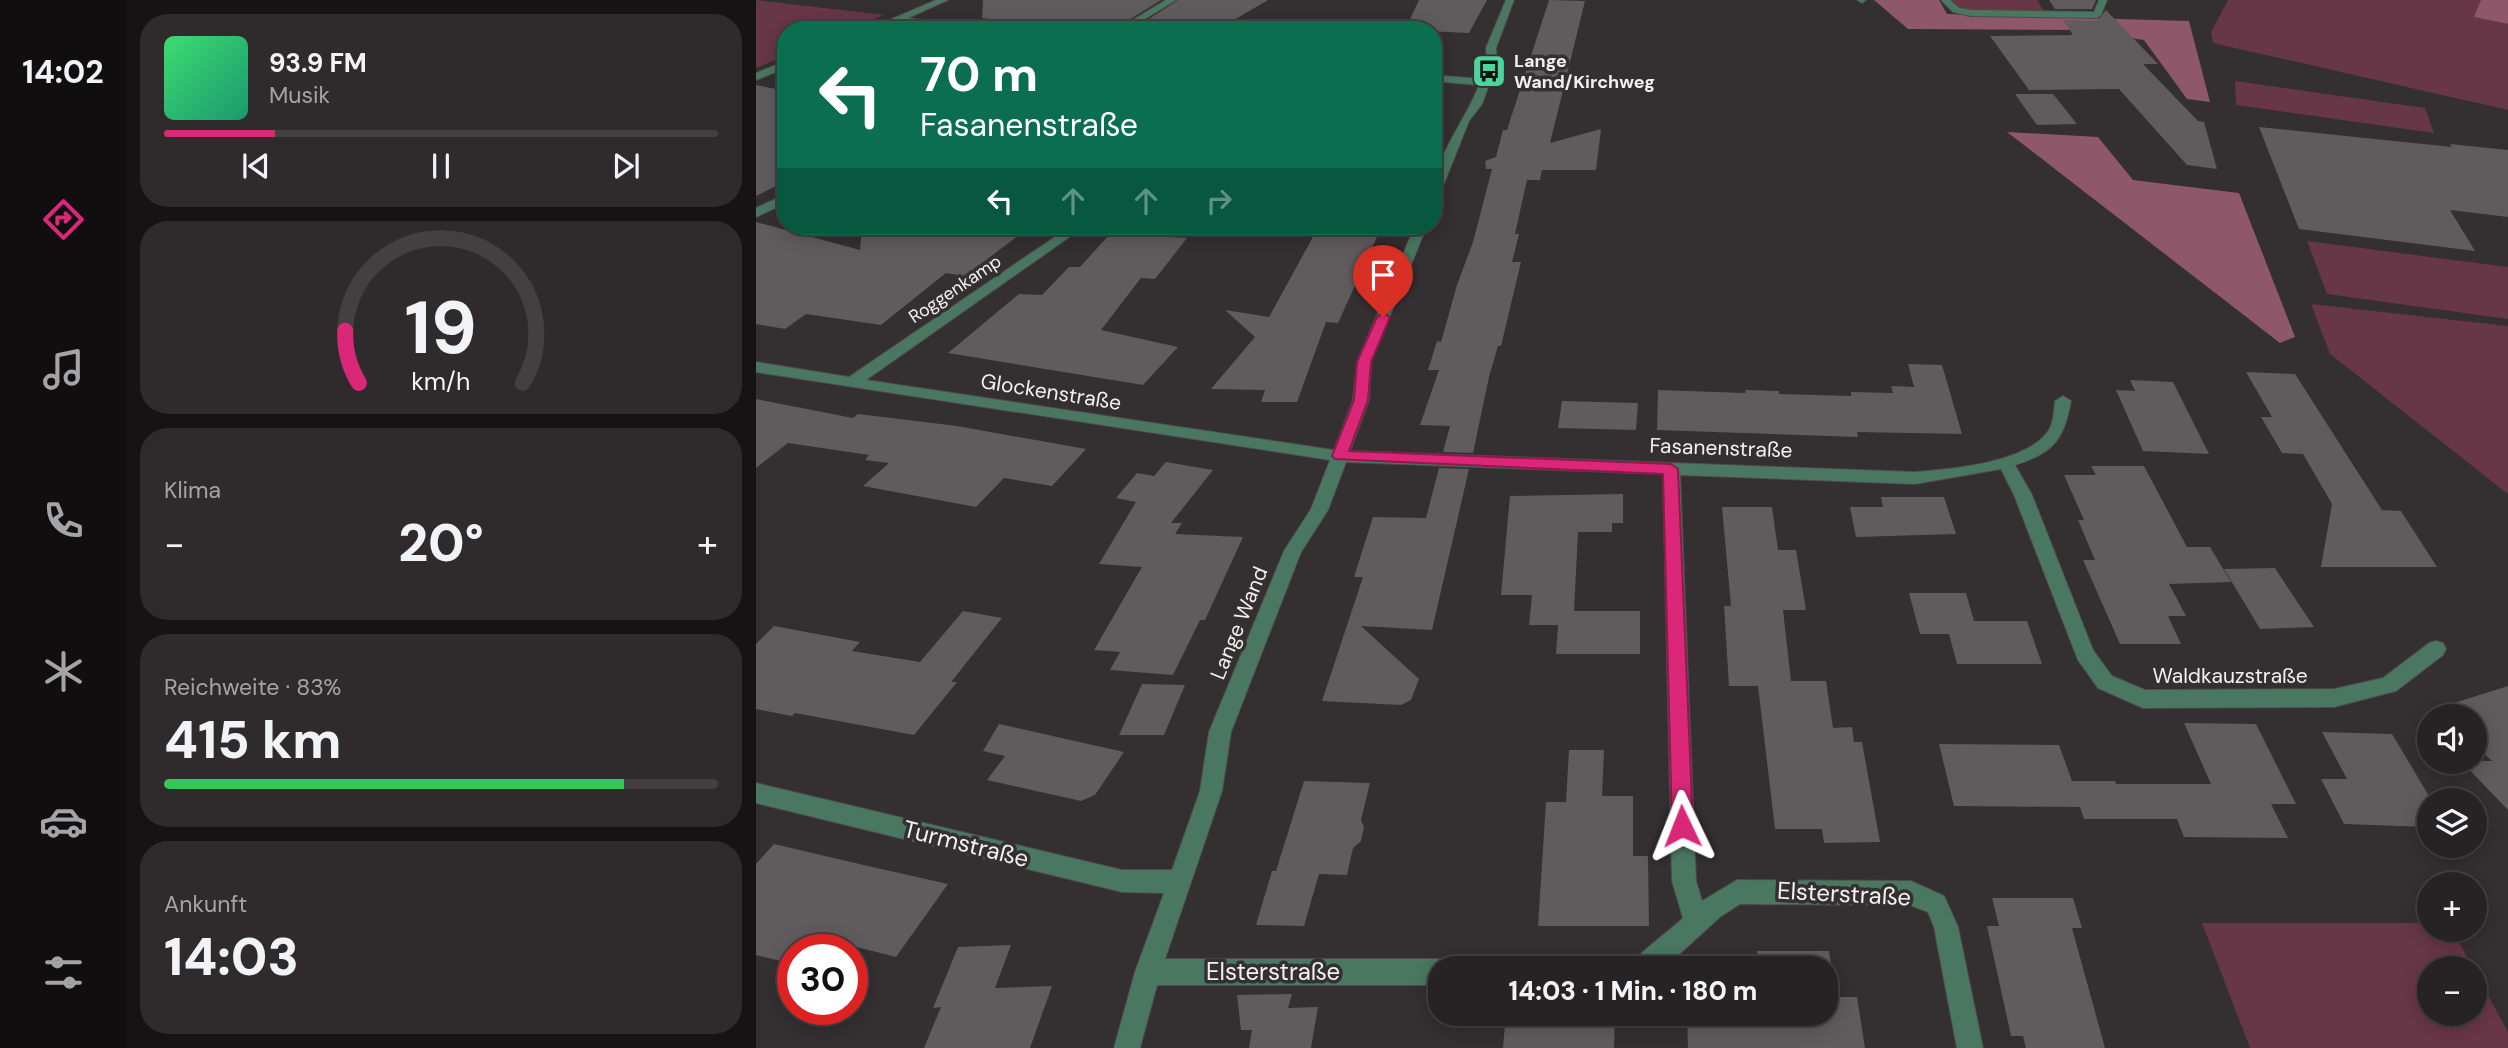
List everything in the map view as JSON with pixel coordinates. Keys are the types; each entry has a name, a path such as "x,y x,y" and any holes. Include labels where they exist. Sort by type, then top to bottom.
{"street":[{"path":"891,21 944,0"},
{"path":"1136,21 1172,0"},
{"path":"1442,174 1464,121 1477,104 1492,63 1491,48 1510,0"},
{"path":"1945,0 1956,10 1971,12 2097,15 2103,0"},
{"path":"896,19 912,21"},
{"path":"756,77 777,68"},
{"path":"1442,79 1485,82"},
{"path":"756,213 777,202"},
{"name":"Roggenkamp","path":"852,382 1066,235"},
{"name":"Lange Wand","path":"1127,1048 1148,972 1211,791 1220,732 1293,551 1319,510 1361,400 1364,362 1417,235"},
{"name":"Glockenstraße","path":"756,367 1340,456"},
{"name":"Fasanenstraße","path":"1340,456 1915,478 1967,474 2040,450 2058,428 2063,401"},
{"name":"Waldkauzstraße","path":"2005,461 2023,495 2085,654 2105,682 2143,699 2334,698 2389,685 2435,649"},
{"path":"1671,469 1684,881 1697,924"},
{"name":"Turmstraße","path":"756,793 1122,881 1178,882"},
{"name":"Elsterstraße","path":"1663,956 1720,901 1737,892 1911,893 1936,904 1946,927 1970,1048"},
{"name":"Elsterstraße","path":"1148,972 1428,972"}],"shaded area":[{"path":"756,0 884,15 870,21 777,21 777,60 756,68"},
{"path":"1874,0 1939,0 1947,14 2189,21 2210,102 2187,99 2144,40 2074,30 1908,29"},
{"path":"1945,0 2037,0 2046,14 1956,10"},
{"path":"2228,0 2481,0 2475,17 2508,24 2508,110 2213,43 2211,32"},
{"path":"2481,0 2508,0 2508,24 2474,17"},
{"path":"2235,81 2425,108 2434,133 2236,105"},
{"path":"2007,132 2098,137 2133,180 2239,193 2295,337 2280,343"},
{"path":"2307,241 2508,267 2508,319 2327,294"},
{"path":"2311,304 2508,326 2508,494 2330,354"},
{"path":"2202,923 2417,923 2417,942 2459,942 2467,956 2417,956 2417,1026 2487,1026 2487,993 2508,1032 2508,1048 2250,1048"}],"building":[{"path":"983,0 1161,0 1127,21 1003,21 982,18"},
{"path":"1178,0 1268,0 1232,21 1146,21"},
{"path":"1419,0 1487,0 1469,33 1442,32 1442,21 1409,21"},
{"path":"1549,0 1585,1 1550,143 1601,129 1596,170 1542,170 1540,180 1527,180 1512,262 1521,262 1501,346 1498,346 1489,377 1473,453 1443,452 1450,426 1420,425 1439,370 1428,370 1437,341 1441,342 1457,285 1473,242 1492,169 1486,169 1485,161 1496,157 1503,130 1507,130"},
{"path":"2049,0 2096,0 2092,9 2055,9"},
{"path":"2106,10 2158,64 2143,64 2198,121 2204,122 2217,169 2187,165 2119,89 2029,90 1990,36 2073,35 2063,20 2097,21"},
{"path":"756,85 777,89 777,186 756,196"},
{"path":"2015,94 2053,94 2077,124 2037,125"},
{"path":"2259,127 2452,147 2450,144 2508,150 2508,217 2450,210 2475,251 2299,229"},
{"path":"756,222 777,228 777,235 804,235 860,250 861,235 1019,235 965,276 946,273 881,325 806,314 785,329 756,324"},
{"path":"1109,235 1187,238 1155,279 1141,278 1101,330 1178,347 1143,385 948,353 1019,294 1042,295 1069,267 1080,267"},
{"path":"1314,235 1378,235 1338,323 1326,322 1297,402 1261,402 1265,390 1211,389 1255,337 1225,310 1269,317"},
{"path":"1908,364 1942,365 1962,434 1857,432 1858,437 1657,430 1658,390 1745,393 1746,390 1779,391 1779,394 1851,396 1851,392 1893,393 1891,386 1914,387"},
{"path":"2246,372 2295,374 2382,510 2401,511 2437,567 2321,567 2332,504 2303,454 2282,453 2261,417 2272,417"},
{"path":"2130,380 2173,382 2209,454 2143,451 2116,390 2135,391"},
{"path":"756,399 853,418 858,414 957,426 1086,449 1052,486 1004,478 976,507 863,486 889,463 865,460 869,455 788,443 756,468"},
{"path":"1562,401 1638,403 1636,430 1558,428"},
{"path":"1166,462 1213,470 1171,523 1182,523 1175,534 1243,537 1205,620 1200,620 1173,675 1110,670 1120,652 1094,650 1142,567 1099,564 1136,502 1116,498 1137,473 1154,476"},
{"path":"2091,466 2144,466 2187,547 2210,547 2231,582 2169,584 2186,616 2168,616 2181,644 2120,644 2083,560 2095,560 2078,520 2084,520 2064,475 2096,475"},
{"path":"1439,468 1469,469 1432,630 1361,626 1419,679 1411,700 1401,705 1322,701 1363,577 1354,577 1373,517 1426,518"},
{"path":"1623,494 1623,523 1612,523 1612,532 1578,532 1574,611 1640,611 1640,654 1556,654 1558,625 1529,625 1532,595 1501,595 1510,496"},
{"path":"1881,497 1944,497 1956,534 1856,537 1850,507 1883,507"},
{"path":"1722,507 1772,507 1778,550 1796,550 1806,610 1783,610 1791,681 1826,681 1833,728 1852,727 1854,742 1862,742 1880,842 1824,843 1822,829 1775,829 1758,686 1729,686 1724,606 1731,606"},
{"path":"2275,568 2314,627 2260,629 2224,569"},
{"path":"1909,593 1966,593 1974,621 2027,621 2042,664 1957,664 1949,634 1920,634"},
{"path":"963,611 1002,618 951,682 957,682 914,735 795,713 792,716 756,709 756,644 774,626 860,642 852,651 920,662"},
{"path":"1142,684 1185,685 1164,735 1119,735"},
{"path":"2508,686 2508,810 2473,774 2487,774 2487,761 2492,761 2487,756 2487,704 2451,704"},
{"path":"2184,723 2256,724 2296,804 2271,804 2288,838 2184,837 2177,819 2084,819 2080,807 1954,806 1939,744 2059,745 2072,781 2211,784"},
{"path":"999,724 1124,752 1095,795 1081,801 987,780 1005,756 983,751"},
{"path":"2322,732 2392,734 2424,788 2417,788 2417,827 2344,824 2321,779 2347,779"},
{"path":"1569,750 1604,750 1602,796 1633,796 1633,856 1648,856 1649,926 1538,926 1546,802 1566,802"},
{"path":"1304,781 1370,783 1361,820 1364,827 1361,841 1353,848 1347,875 1319,874 1304,926 1256,925 1272,871 1276,871"},
{"path":"774,844 948,884 896,957 868,950 868,934 777,934 777,960 756,955 756,864"},
{"path":"1992,898 2073,898 2082,928 2072,928 2105,1048 2026,1048 2023,1036 2011,1036 1987,926 1999,926"},
{"path":"1011,945 995,988 1052,986 1030,1048 924,1048 941,1007 933,1008 958,947"},
{"path":"1757,951 1829,951 1830,956 1758,956"},
{"path":"1292,994 1288,1008 1318,1007 1311,1048 1249,1048 1252,1030 1241,1030 1237,995"},
{"path":"1838,997 1857,997 1865,1048 1688,1048 1687,1026 1838,1026"},
{"path":"1505,1026 1615,1026 1614,1048 1503,1048"}],"place":[{"name":"Lange Wand/Kirchweg","path":"1489,71"}],"route":[{"path":"1383,317 1364,362 1361,400 1340,456 1671,469 1682,826"}]}
